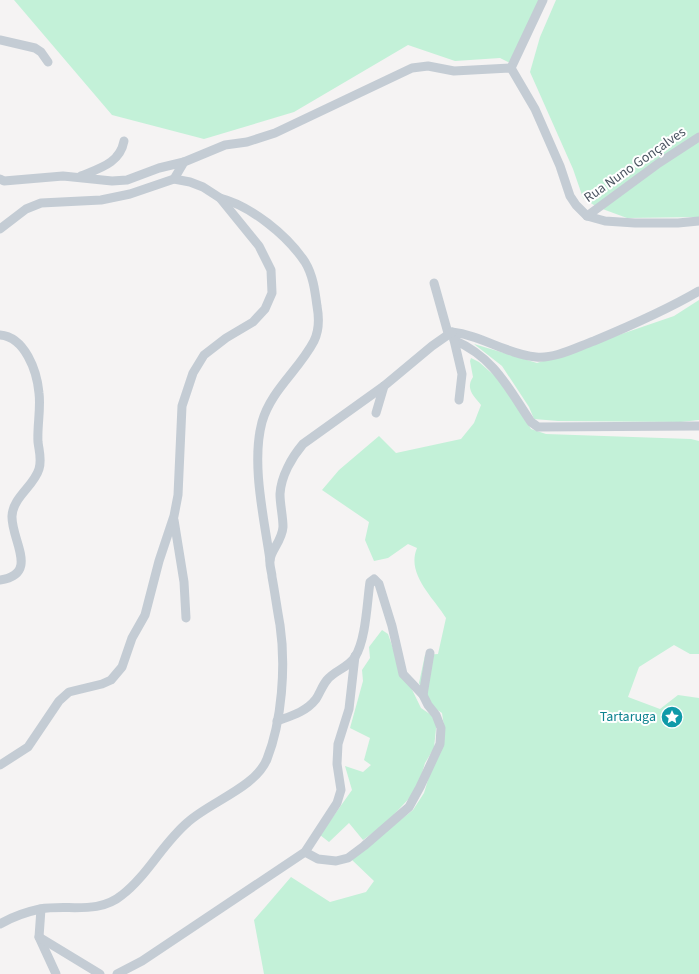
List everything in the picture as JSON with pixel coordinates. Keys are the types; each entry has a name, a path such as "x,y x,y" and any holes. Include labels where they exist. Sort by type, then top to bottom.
{"street":[{"path":"511,68 543,0"},
{"path":"0,40 35,48 41,52 48,62"},
{"path":"2,182 63,176 80,176 112,181 127,180 159,168 184,162 225,145 247,142 275,133 412,68 428,66 454,71 511,68"},
{"path":"511,68 535,109 560,166 570,196 576,205 587,216 605,221 635,223 678,223 699,221"},
{"name":"Rua Nuno Gonçalves","path":"587,216 659,163 699,137"},
{"path":"80,176 107,165 116,158 122,150 124,141"},
{"path":"174,179 184,162"},
{"path":"0,229 26,209 41,203 101,200 130,194 174,179 203,187 220,198 234,202 273,227 305,263 314,283 318,311 318,328 314,340 302,360 275,394 262,422 258,460 260,490 282,638 282,678 277,722 267,760 256,775 238,789 207,807 188,821 164,846 137,881 122,895 106,906 41,909 12,917 0,924"},
{"path":"0,764 28,747 59,701 68,692 102,684 111,680 122,667 132,638 145,615 158,562 174,516 178,495 182,406 193,373 204,354 226,338 253,322 265,309 272,294 271,270 259,246 220,198"},
{"path":"434,283 462,374 459,400"},
{"path":"270,560 280,542 283,528 280,493 284,478 294,455 303,444 384,386 451,335 468,334 515,354 538,357 574,349 594,341 654,316 699,292"},
{"path":"0,335 8,336 17,341 26,351 39,392 38,441 41,455 39,469 15,504 12,515 22,563 19,572 11,578 0,580"},
{"path":"451,335 486,359 510,389 531,422 538,427 699,426"},
{"path":"376,413 384,386"},
{"path":"174,516 184,582 186,618"},
{"path":"117,974 142,961 305,852 337,803 341,790 337,764 338,744 349,710 355,656 363,631 370,582 374,579 379,584 392,626 403,674 423,695 436,715 441,728 440,744 409,807 348,858 336,862 318,859 305,852"},
{"path":"423,695 430,653"},
{"path":"277,722 304,711 316,699 326,680 337,671 347,666 355,656"},
{"path":"41,909 39,937 56,974"},
{"path":"39,937 100,974"}],"green space":[{"path":"14,0 540,0 510,63 500,58 455,61 408,45 294,112 204,139 112,115"},
{"path":"556,0 699,0 699,217 627,218 597,207 583,198 573,169 530,72 540,37"},
{"path":"699,300 699,420 681,422 558,421 534,419 529,407 502,366 474,344 537,363 674,316"},
{"path":"471,358 479,362 505,385 531,429 546,434 691,439 699,441 699,654 690,654 674,645 639,667 628,697 660,709 678,695 699,698 699,974 264,974 254,920 291,877 330,902 366,892 374,881 351,859 413,810 424,793 431,770 441,752 445,733 442,713 428,704 419,683 425,655 438,654 446,618 422,585 418,576 415,567 417,548 408,544 388,558 374,561 365,540 369,522 322,490 339,470 379,436 396,453 461,439 474,423 481,405 470,389 473,377 470,361"},
{"path":"382,630 388,634 396,657 421,708 437,719 434,748 425,763 417,790 385,824 363,840 349,823 329,842 320,835 352,790 345,766 363,772 371,765 364,760 370,738 350,728 363,681 362,670 370,658 369,647"}],"place":[{"name":"Tartaruga","path":"672,717"}]}
